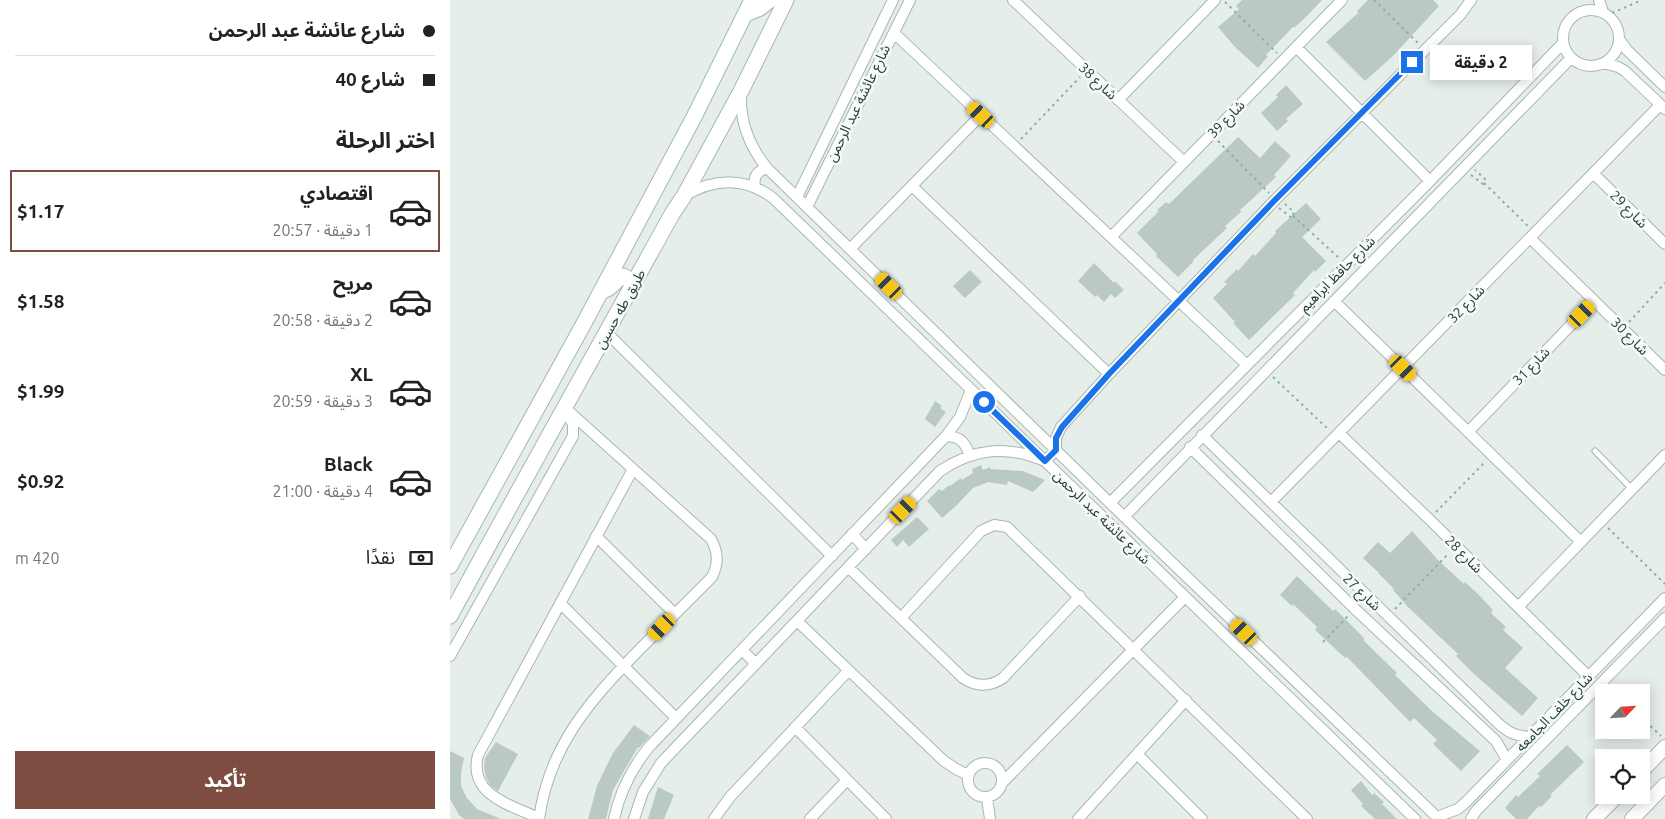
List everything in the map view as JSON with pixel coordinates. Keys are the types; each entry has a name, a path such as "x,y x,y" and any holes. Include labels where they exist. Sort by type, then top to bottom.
{"main road":[{"name":"طريق طه حسين","path":"450,566 628,241 694,117 752,0"},
{"name":"طريق طه حسين","path":"450,616 563,409 660,235 684,196 741,91 779,2"},
{"path":"746,14 779,2"},
{"path":"628,241 630,247 639,252 660,235"},
{"path":"601,291 611,287 623,276 631,280 631,288"},
{"path":"527,426 530,434 536,438 544,438 550,433"}],"street":[{"name":"شارع عائشة عبد الرحمن","path":"797,197 892,0"},
{"name":"شارع عائشة عبد الرحمن","path":"807,207 910,0"},
{"path":"1118,100 1215,0"},
{"name":"شارع 39","path":"1111,237 1342,0"},
{"path":"634,819 642,792 661,763 940,471 969,456 990,451 1023,453 1045,461 1056,450 1056,438 1062,427 1109,374 1275,200 1461,14 1471,0"},
{"path":"1576,14 1579,0"},
{"path":"1599,0 1606,14 1616,26 1619,39 1627,50 1665,87"},
{"name":"شارع 38","path":"1016,1 1184,162"},
{"path":"1606,14 1587,10 1571,18 1564,29 1563,43 1566,51 1571,58 1587,66 1604,63 1611,64 1625,71 1663,107"},
{"path":"894,32 1246,365"},
{"path":"1604,63 1615,53 1619,39"},
{"name":"شارع حافظ ابراهيم","path":"1110,503 1430,181 1563,43"},
{"path":"1296,46 1430,181"},
{"name":"شارع حافظ ابراهيم","path":"1124,516 1571,58"},
{"name":"شارع عائشة عبد الرحمن","path":"741,91 741,112 745,132 751,145 767,168 1110,503 1438,818"},
{"name":"شارع 32","path":"1271,502 1593,173 1663,107"},
{"path":"851,248 981,115"},
{"path":"755,186 756,176 760,170 767,168"},
{"name":"شارع 29","path":"1593,173 1665,244"},
{"name":"شارع عائشة عبد الرحمن","path":"684,196 706,185 730,182 755,186 774,198 1415,819"},
{"path":"912,186 1109,374"},
{"name":"شارع 30","path":"1533,235 1594,301 1665,370"},
{"path":"1334,301 1581,542"},
{"name":"شارع 31","path":"1468,432 1594,301"},
{"path":"607,333 832,556"},
{"path":"942,362 953,349"},
{"path":"614,819 622,792 633,768 649,746 946,436 960,418 971,390"},
{"path":"563,409 633,469 711,539 717,552 717,565 712,577 594,698 563,744 547,780 539,819 487,792 477,775 476,761 633,469"},
{"path":"450,656 572,436 574,430 571,420 563,409"},
{"name":"شارع 27","path":"1202,435 1507,732 1518,736 1530,737"},
{"name":"شارع 28","path":"1337,435 1429,519 1588,676"},
{"path":"946,436 955,437 963,442 969,456"},
{"name":"شارع 27","path":"1190,447 1355,608 1496,741 1507,760"},
{"path":"1518,607 1665,455"},
{"path":"900,618 981,531 994,525 1003,525 1012,529 1307,819"},
{"path":"852,534 866,549"},
{"path":"596,536 675,614"},
{"path":"848,567 962,678 972,683 988,685 1003,678 1080,596"},
{"path":"1002,783 1185,597"},
{"name":"شارع خلف الجامعه","path":"1438,818 1458,809 1665,598"},
{"path":"560,603 676,718"},
{"name":"شارع خلف الجامعه","path":"1471,819 1476,811 1665,618"},
{"path":"797,621 944,761 968,774"},
{"path":"1233,643 1244,632"},
{"path":"742,650 756,664"},
{"path":"714,819 730,797 848,671"},
{"path":"1078,819 1186,700"},
{"path":"795,727 886,819"},
{"path":"1650,763 1665,748"},
{"path":"1137,754 1202,819"},
{"path":"986,763 999,769 1002,783 1000,790 994,796 980,797 969,788 967,782 968,774 978,764 986,763"},
{"path":"810,819 847,780"},
{"path":"1632,819 1665,785"},
{"path":"987,798 990,819"},
{"path":"1594,819 1609,804"}],"lane":[{"path":"1594,451 1632,488"}],"path":[{"path":"1223,0 1284,59"},
{"path":"1374,0 1425,50"},
{"path":"1606,14 1642,0"},
{"path":"1014,146 1086,70"},
{"path":"1211,134 1290,218 1293,216"},
{"path":"1466,166 1485,179 1484,183"},
{"path":"1466,166 1481,184 1484,183 1533,235"},
{"path":"1275,200 1294,212 1293,216 1346,264"},
{"path":"1623,329 1665,283"},
{"path":"1266,370 1337,435"},
{"path":"1429,519 1492,455"},
{"path":"1601,521 1665,584"},
{"path":"1387,617 1456,546"},
{"path":"1323,642 1355,608"},
{"path":"1650,726 1665,740"}],"building":[{"path":"1242,0 1322,0 1266,55 1268,56 1258,68 1235,47 1218,27 1239,9 1236,6"},
{"path":"1368,0 1433,0 1439,6 1393,56 1365,81 1326,42 1358,13 1357,11"},
{"path":"1286,85 1303,104 1286,119 1288,121 1277,131 1261,113 1278,97 1276,95"},
{"path":"1238,137 1260,158 1275,141 1291,156 1274,175 1276,177 1240,210 1241,212 1225,226 1227,228 1178,277 1156,256 1157,254 1137,233 1159,211 1157,210 1166,202 1169,204"},
{"path":"1306,203 1321,219 1302,237 1326,261 1315,272 1314,270 1293,293 1295,295 1249,340 1213,298 1227,284 1224,282 1237,269 1238,271 1253,254 1255,256 1276,233 1275,231"},
{"path":"1094,263 1124,290 1115,298 1111,294 1104,302 1097,295 1095,297 1078,281"},
{"path":"970,270 982,282 965,298 953,286"},
{"path":"935,401 946,412 935,427 925,419"},
{"path":"981,465 983,470 990,467 990,469 1023,471 1045,480 1033,492 1008,481 1007,485 988,482 973,488 942,518 927,501 939,489 942,491 961,478 962,480 973,473 972,469"},
{"path":"917,517 929,529 909,547 903,540 897,547 891,540"},
{"path":"1412,531 1438,560 1478,594 1493,610 1491,613 1506,627 1503,630 1523,648 1505,668 1538,698 1522,716 1474,674 1456,656 1458,654 1408,607 1394,589 1363,558 1378,542 1390,553"},
{"path":"1297,576 1333,611 1335,609 1365,639 1363,640 1397,673 1395,675 1433,712 1480,751 1461,771 1433,744 1437,740 1414,718 1410,722 1347,657 1345,658 1315,630 1317,627 1293,604 1292,606 1280,595"},
{"path":"634,725 650,736 638,747 613,790 606,819 588,819 597,786 605,769 613,753"},
{"path":"496,742 518,754 498,791 490,785 484,768 485,758"},
{"path":"1567,745 1584,762 1527,819 1516,819 1505,808 1516,795 1518,797 1540,776 1537,774"},
{"path":"450,751 464,758 461,786 467,798 477,809 501,819 464,819 459,815 450,799"},
{"path":"1361,781 1372,795 1374,793 1384,802 1382,804 1397,819 1375,819 1361,806 1363,804 1351,790"},
{"path":"658,787 674,795 664,819 648,819"}],"route":[{"path":"984,402 1045,461 1056,450 1056,438 1062,427 1109,374 1273,202 1412,62"}]}
